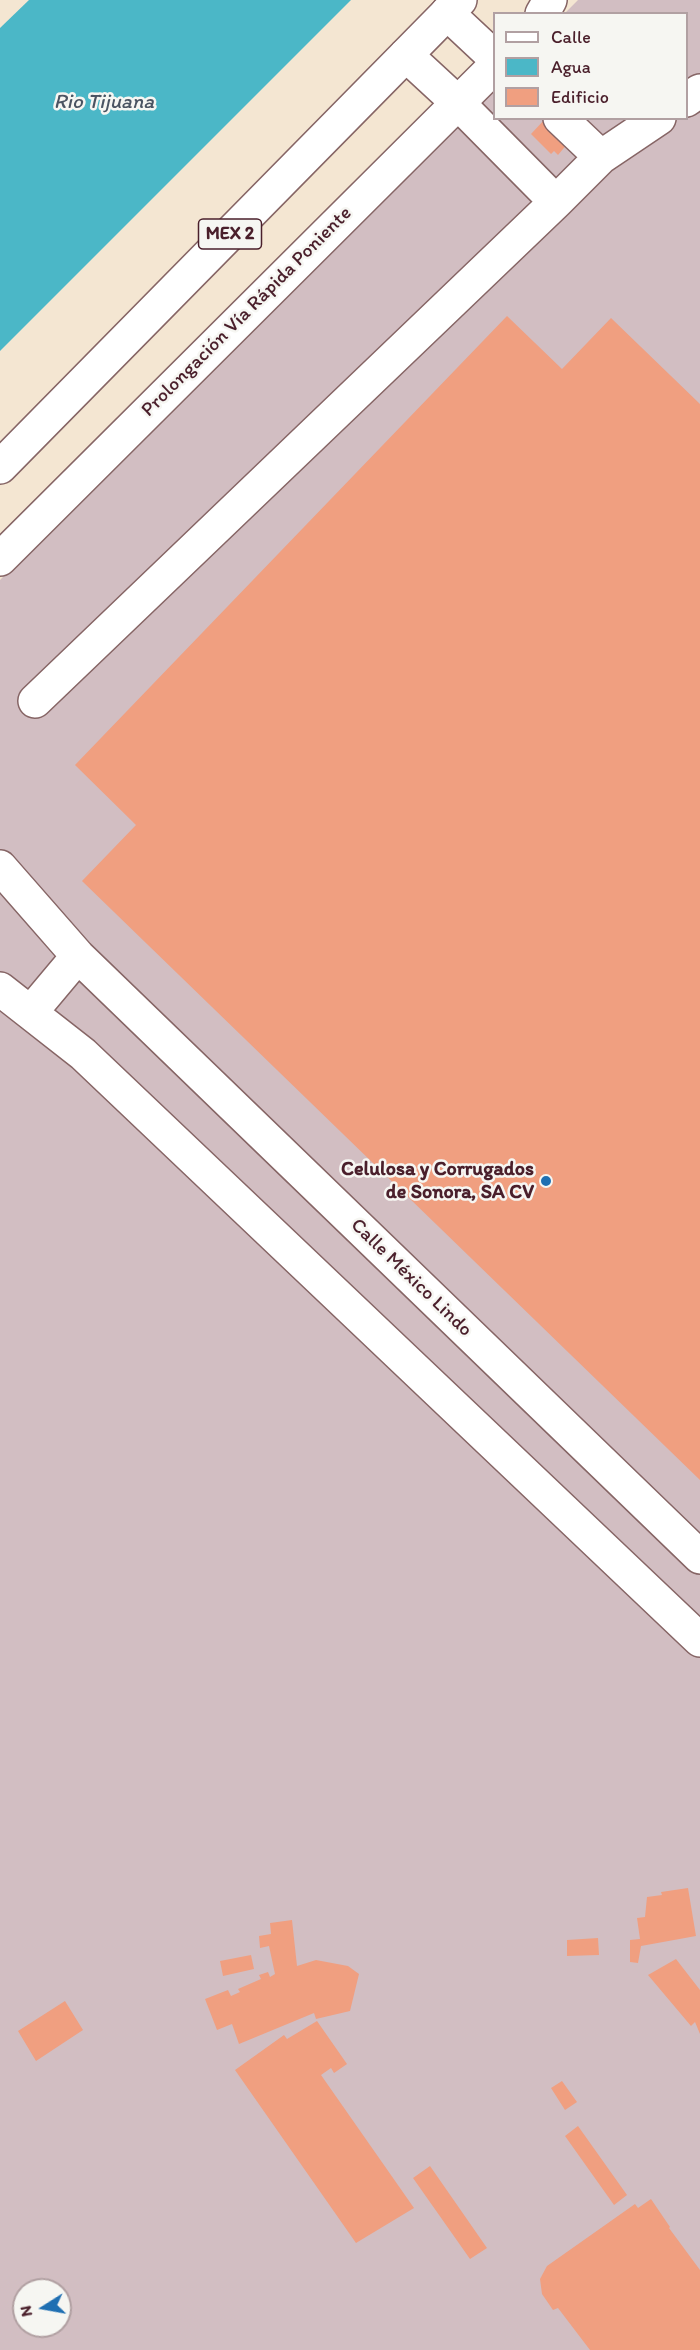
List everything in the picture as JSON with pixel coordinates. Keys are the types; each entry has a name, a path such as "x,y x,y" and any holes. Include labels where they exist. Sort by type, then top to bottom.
{"main road":[{"path":"551,12 563,0"},
{"path":"454,7 493,55"},
{"name":"MEX 2","path":"0,467 454,7"},
{"path":"406,55 458,103 556,202"},
{"name":"Prolongación Vía Rápida Poniente","path":"0,559 493,69"},
{"path":"688,99 700,90"},
{"path":"562,120 601,157"},
{"path":"35,701 601,157 656,120"},
{"name":"Calle México Lindo","path":"0,867 78,956 700,1557"},
{"path":"31,1012 78,956"},
{"path":"0,989 82,1054 700,1640"}],"shaded area":[{"path":"578,0 700,0 700,2350 0,2350 0,580 493,85 493,120 688,120 688,12 566,12"}],"water":[{"name":"Rio Tijuana","path":"29,0 351,0 0,351 0,28"}],"building":[{"path":"544,120 548,120 568,143 558,155 554,151 551,154 531,134"},
{"name":"Celulosa y Corrugados de Sonora, SA CV","path":"507,316 562,369 611,318 700,404 700,1480 82,881 136,825 75,765"},
{"path":"688,1888 696,1936 641,1946 638,1963 630,1962 630,1940 640,1939 637,1918 645,1917 647,1897 662,1895 661,1892"},
{"path":"292,1920 297,1966 316,1960 348,1966 359,1974 350,2011 316,2019 314,2013 239,2044 232,2024 217,2030 205,1999 228,1990 231,1996 240,1992 238,1989 261,1979 259,1975 268,1972 270,1977 275,1974 269,1946 260,1948 259,1936 271,1934 270,1923"},
{"path":"598,1938 599,1955 567,1956 567,1940"},
{"path":"251,1955 254,1969 223,1976 220,1961"},
{"path":"676,1959 700,1990 700,2034 695,2022 691,2026 648,1975"},
{"path":"65,2001 83,2030 36,2061 18,2031"},
{"path":"317,2021 347,2064 334,2073 331,2068 321,2075 414,2208 356,2243 235,2070 284,2035 287,2039"},
{"path":"562,2081 577,2102 565,2110 551,2088"},
{"path":"578,2126 627,2195 614,2205 565,2136"},
{"path":"430,2166 487,2248 470,2259 413,2178"},
{"path":"651,2199 700,2270 700,2350 590,2350 558,2308 553,2310 542,2294 540,2279 547,2266 635,2204 638,2208"}],"place":[{"name":"Celulosa y Corrugados de Sonora, SA CV","path":"546,1181"}]}
